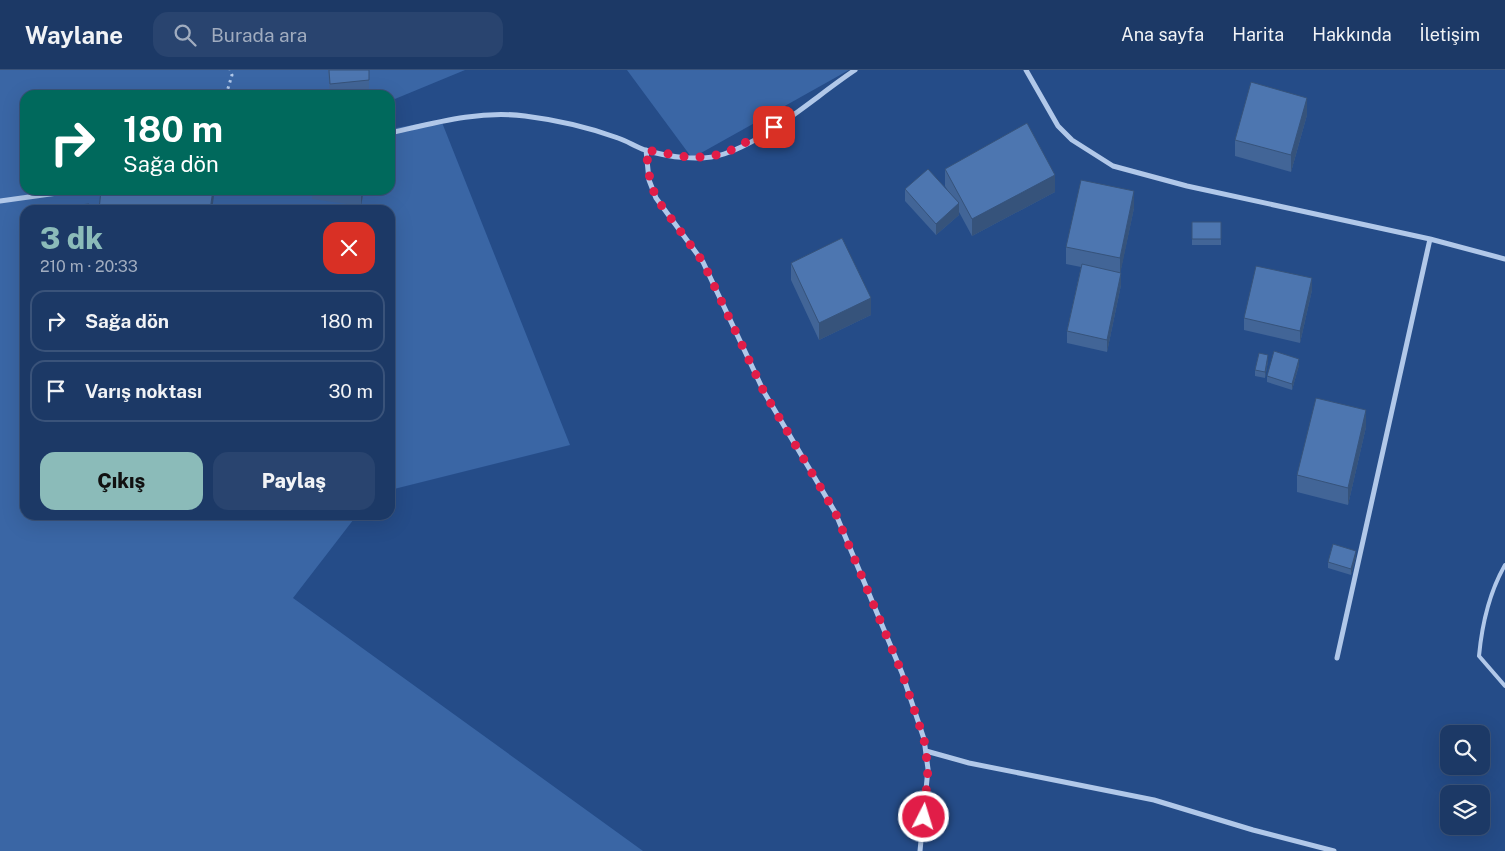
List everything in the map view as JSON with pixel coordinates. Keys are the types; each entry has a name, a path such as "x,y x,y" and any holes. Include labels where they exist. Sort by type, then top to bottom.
{"street":[{"path":"395,132 450,119 484,115 523,115 567,122 619,138 646,150 692,158 724,154 776,126 814,101 855,70"},
{"path":"1026,70 1058,126 1072,140 1113,166 1187,186 1430,240 1505,259"},
{"path":"646,150 650,180 656,198 703,262 764,392 835,512 902,673 924,739 928,769 920,851"},
{"path":"0,201 43,195"},
{"path":"1337,658 1430,240"},
{"path":"926,751 969,762 1154,800 1253,830 1334,851"}],"lane":[{"path":"1505,565 1494,583 1481,632 1479,656 1505,686"}],"path":[{"path":"228,90 232,70"}],"shaded area":[{"path":"0,70 465,70 395,99 395,90 20,90 20,195 395,195 395,128 441,120 570,445 395,489 395,205 20,205 20,520 353,520 293,598 643,851 0,851"},
{"path":"627,70 849,70 692,158"}],"building":[{"path":"329,70 369,70 369,80 330,84"},
{"path":"1251,82 1307,98 1291,155 1235,140"},
{"path":"1027,123 1055,175 972,219 945,169"},
{"path":"928,169 959,203 936,224 905,189"},
{"path":"1081,180 1134,191 1120,258 1066,247"},
{"path":"100,195 212,195 211,205 100,205"},
{"path":"1192,222 1221,222 1221,239 1192,239"},
{"path":"842,238 871,298 819,323 791,263"},
{"path":"1082,264 1121,273 1107,340 1067,331"},
{"path":"1256,266 1312,278 1300,331 1244,318"},
{"path":"1274,351 1299,359 1292,384 1267,376"},
{"path":"1259,353 1268,355 1265,372 1255,370"},
{"path":"1316,398 1366,410 1348,488 1297,475"},
{"path":"1333,544 1356,551 1351,569 1328,562"}],"route":[{"path":"774,127 724,154 692,158 646,150 650,180 656,198 703,262 724,303 764,392 835,512 902,673 924,739 928,769 924,817"}]}
